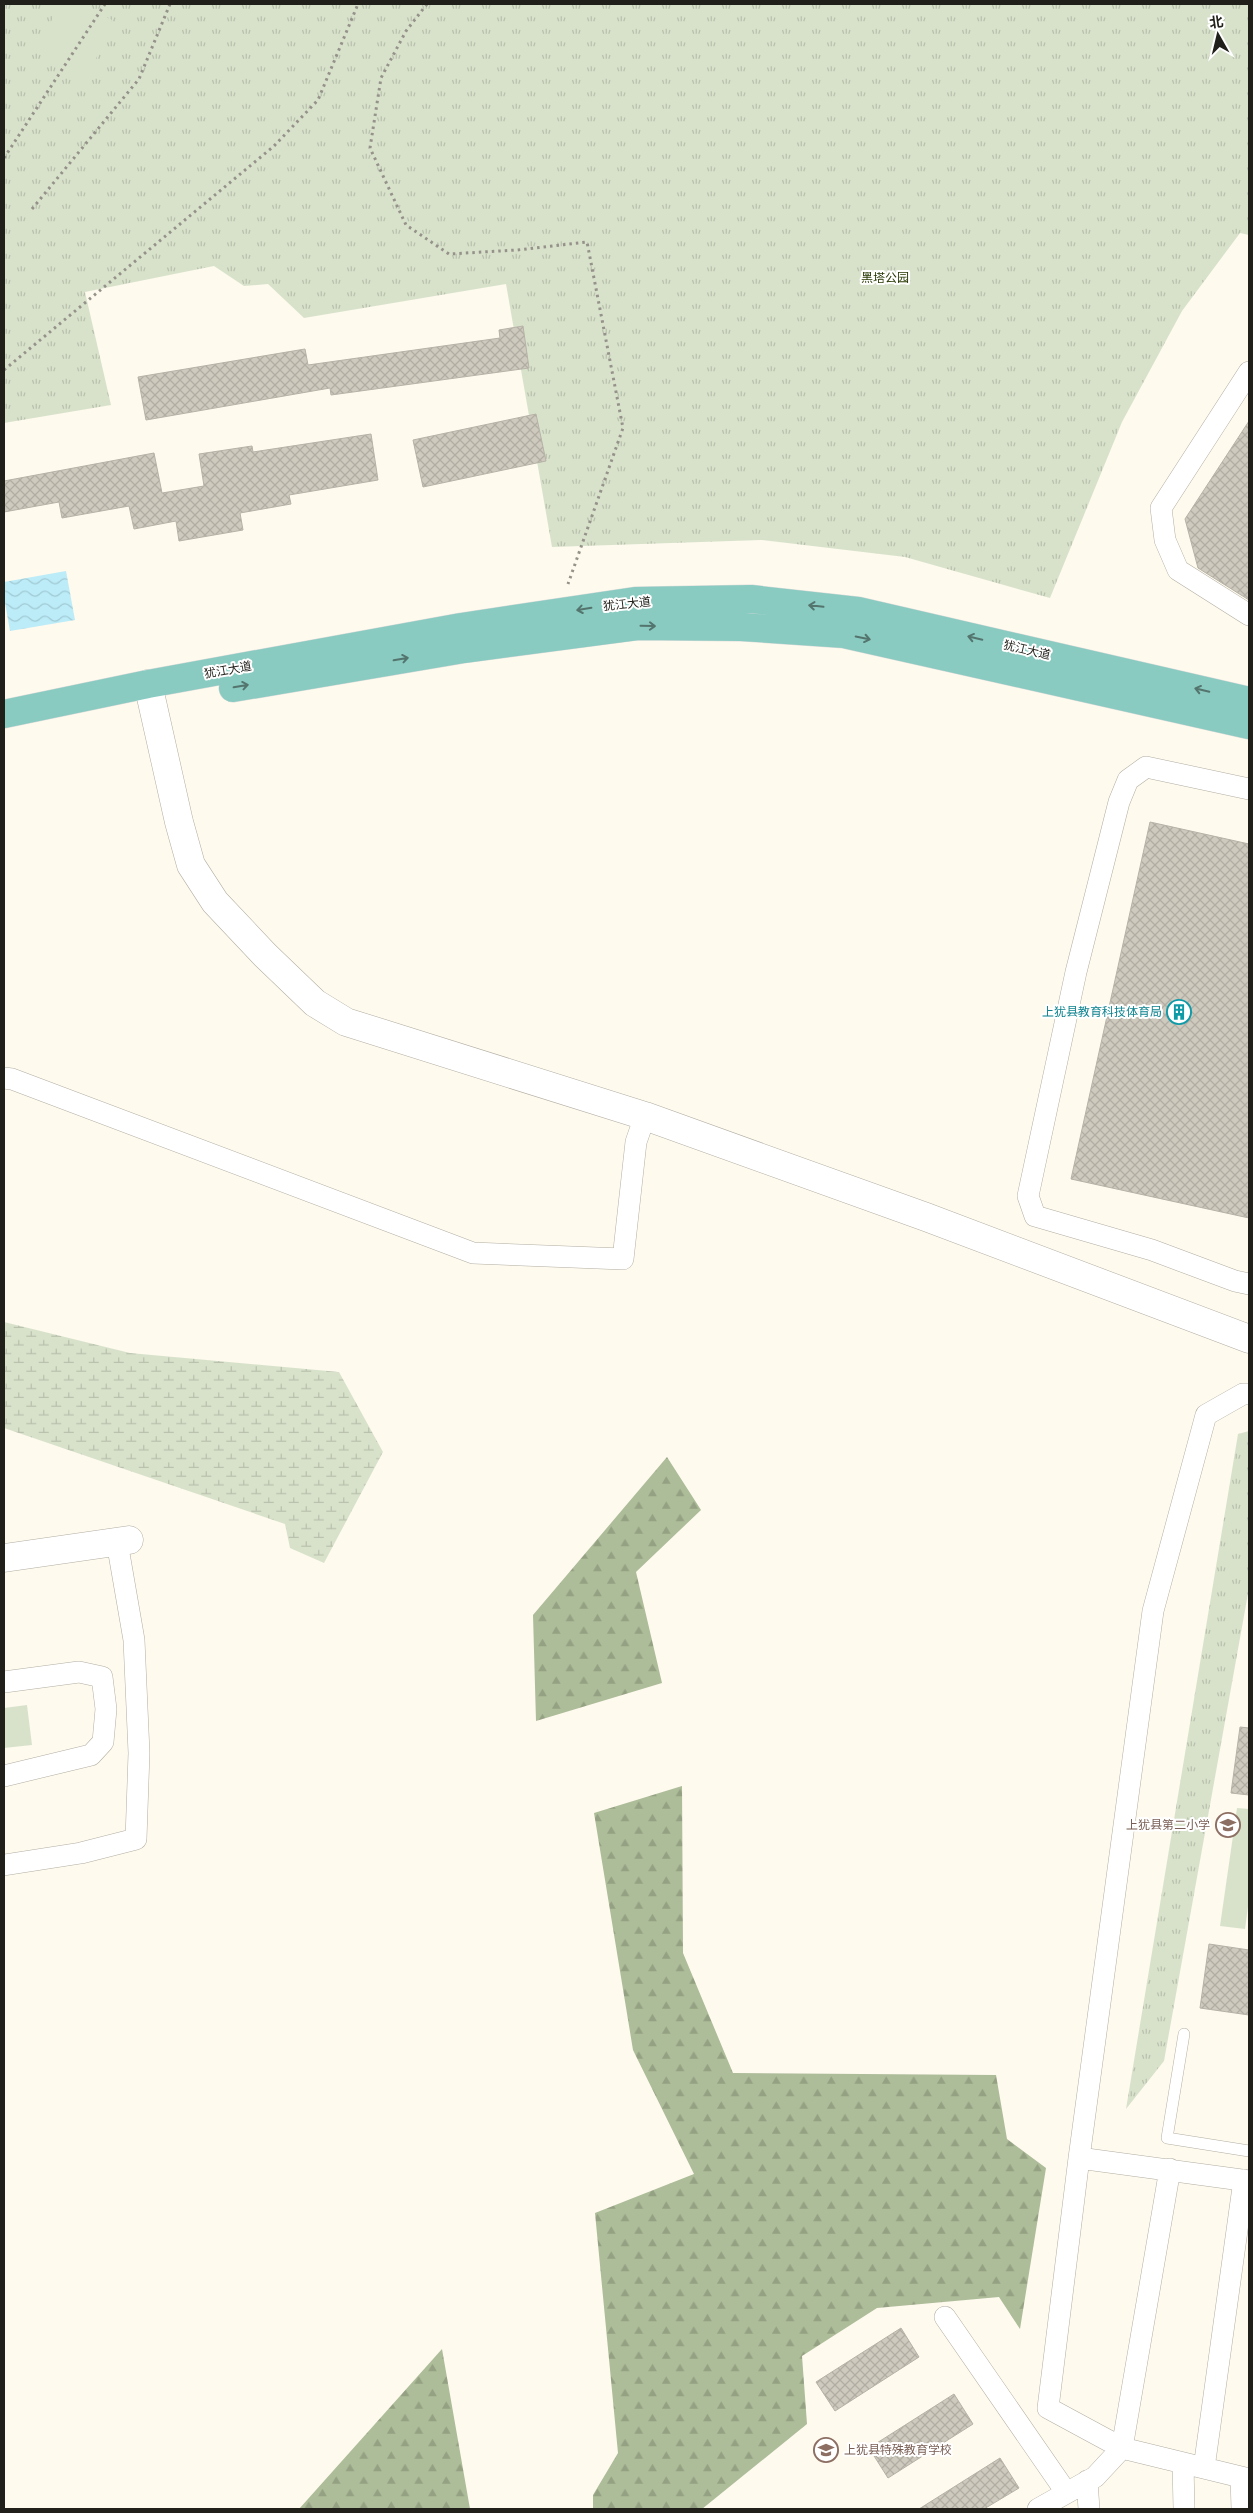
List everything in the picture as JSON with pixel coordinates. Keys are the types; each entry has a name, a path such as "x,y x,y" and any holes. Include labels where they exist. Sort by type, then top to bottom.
{"main road":[{"name":"犹江大道","path":"4,732 150,693 461,627 626,603 751,599 858,611 1249,701"},
{"name":"犹江大道","path":"4,714 638,626 741,627 844,634 1249,725"}],"street":[{"path":"1249,372 1161,508 1165,540 1178,570 1249,615"},
{"path":"150,693 178,822 192,865 215,902 265,955 315,1002 346,1022 645,1116 926,1217 1249,1339"},
{"path":"1249,789 1146,768 1128,780 1119,802 1076,972 1028,1196 1034,1216 1152,1250 1235,1281 1249,1284"},
{"path":"4,1078 473,1253 623,1259 636,1142 645,1116"},
{"path":"1242,2509 1245,2478 1122,2448 1048,2408 1079,2158 1153,1611 1206,1414 1243,1394 1249,1394"},
{"path":"4,1558 123,1541 134,1640 139,1753 136,1839 81,1853 4,1865"},
{"path":"4,1682 79,1672 102,1677 106,1709 103,1742 91,1755 4,1776"},
{"path":"1079,2158 1247,2180 1204,2468"},
{"path":"1038,2509 1094,2477 1122,2448 1170,2169"},
{"path":"945,2317 1066,2492"},
{"path":"1183,2463 1184,2509"},
{"path":"1087,2480 1089,2509"}],"lane":[{"path":"1184,2034 1166,2138 1249,2151"}],"path":[{"path":"4,158 105,4"},
{"path":"32,209 138,79 170,4"},
{"path":"4,370 274,146 318,100 358,4"},
{"path":"427,4 406,31 381,78 370,148 406,225 449,254 517,250 587,242 623,428 568,584"}],"green space":[{"name":"黑塔公园","path":"4,4 1249,4 1249,235 1240,233 1182,311 1122,422 1050,598 905,557 761,540 552,547 506,284 304,318 268,284 244,286 214,266 85,292 111,405 4,423"},
{"path":"59,4 79,4 112,20 88,78 37,53"},
{"path":"4,1322 130,1353 339,1372 383,1452 324,1563 290,1548 285,1524 4,1428"},
{"path":"1249,1431 1249,1588 1164,2061 1126,2109 1238,1434"},
{"path":"667,1457 701,1510 636,1572 662,1683 536,1721 533,1615"},
{"path":"27,1705 32,1745 4,1748 4,1708"},
{"path":"682,1786 683,1953 733,2073 996,2075 1007,2139 1046,2168 1020,2329 999,2297 877,2308 802,2356 807,2424 702,2509 593,2509 593,2495 618,2453 595,2213 694,2174 633,2050 594,1813"},
{"path":"1237,1808 1249,1809 1249,1899 1245,1929 1220,1926"},
{"path":"442,2349 470,2509 299,2509"}],"water":[{"path":"66,571 75,620 10,631 4,597 4,582"}],"building":[{"path":"523,326 529,368 331,395 330,388 146,420 138,377 305,349 308,365 500,338 499,330"},
{"path":"536,414 546,461 423,487 413,440"},
{"path":"1249,421 1249,600 1198,568 1185,519"},
{"path":"371,434 378,480 289,495 291,504 240,513 243,530 179,541 176,521 134,529 129,506 62,518 59,502 4,512 4,481 154,453 162,493 204,486 199,454 252,446 253,452"},
{"name":"上犹县教育科技体育局","path":"1150,822 1249,844 1249,1218 1071,1179"},
{"path":"1240,1727 1249,1728 1249,1795 1231,1793"},
{"path":"1209,1944 1249,1950 1249,2015 1200,2008"},
{"path":"901,2328 919,2357 835,2411 816,2382"},
{"path":"954,2394 973,2424 888,2478 869,2448"},
{"path":"1000,2458 1019,2488 984,2509 919,2509"}],"place":[{"name":"上犹县教育科技体育局","path":"1179,1012"},
{"name":"上犹县第二小学","path":"1228,1825"},
{"name":"上犹县特殊教育学校","path":"826,2450"}]}
